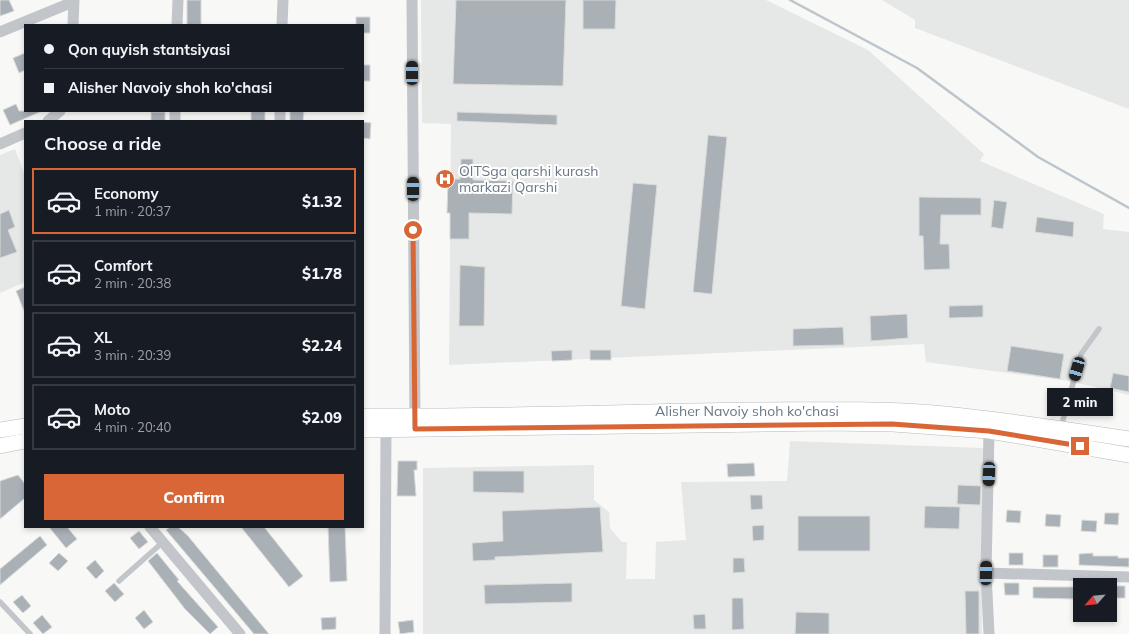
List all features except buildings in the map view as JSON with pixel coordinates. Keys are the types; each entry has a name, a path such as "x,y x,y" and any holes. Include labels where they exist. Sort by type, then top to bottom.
{"main road":[{"name":"Alisher Navoiy shoh ko'chasi","path":"364,430 386,423 822,409 933,413 1061,428 1129,439"},
{"name":"Alisher Navoiy shoh ko'chasi","path":"364,416 386,423"},
{"name":"Alisher Navoiy shoh ko'chasi","path":"415,422 892,424 989,431 1129,455"},
{"path":"0,430 24,426"},
{"path":"0,446 24,442"}],"street":[{"path":"177,24 178,0"},
{"path":"282,24 283,0"},
{"path":"412,0 415,422"},
{"path":"0,32 74,1 72,24"},
{"path":"49,120 59,112"},
{"path":"0,144 24,133"},
{"path":"385,634 386,423"},
{"path":"989,431 986,573 989,634"},
{"path":"151,528 240,634"},
{"path":"986,573 1129,577"}],"lane":[{"path":"1061,428 1081,354 1099,329"},
{"path":"119,580 163,542"},
{"path":"0,602 30,634"}],"shaded area":[{"path":"421,0 766,0 868,50 984,154 980,161 1104,214 1103,229 1129,232 1129,395 1069,381 926,362 924,344 449,365 451,124 422,123"},
{"path":"882,0 1129,0 1129,109 915,28 915,20"},
{"path":"15,149 24,173 24,282 0,293 0,155"},
{"path":"790,441 983,448 982,634 423,634 423,468 594,465 594,500 609,512 610,528 622,542 627,542 626,579 655,579 656,542 686,540 681,482 787,481"}],"waterway":[{"path":"790,0 917,68 1038,157 1129,208"}],"place":[{"name":"OITSga qarshi kurash markazi Qarshi","path":"445,179"}],"route":[{"path":"413,230 415,429 828,423 892,424 989,431 1080,446"}]}
